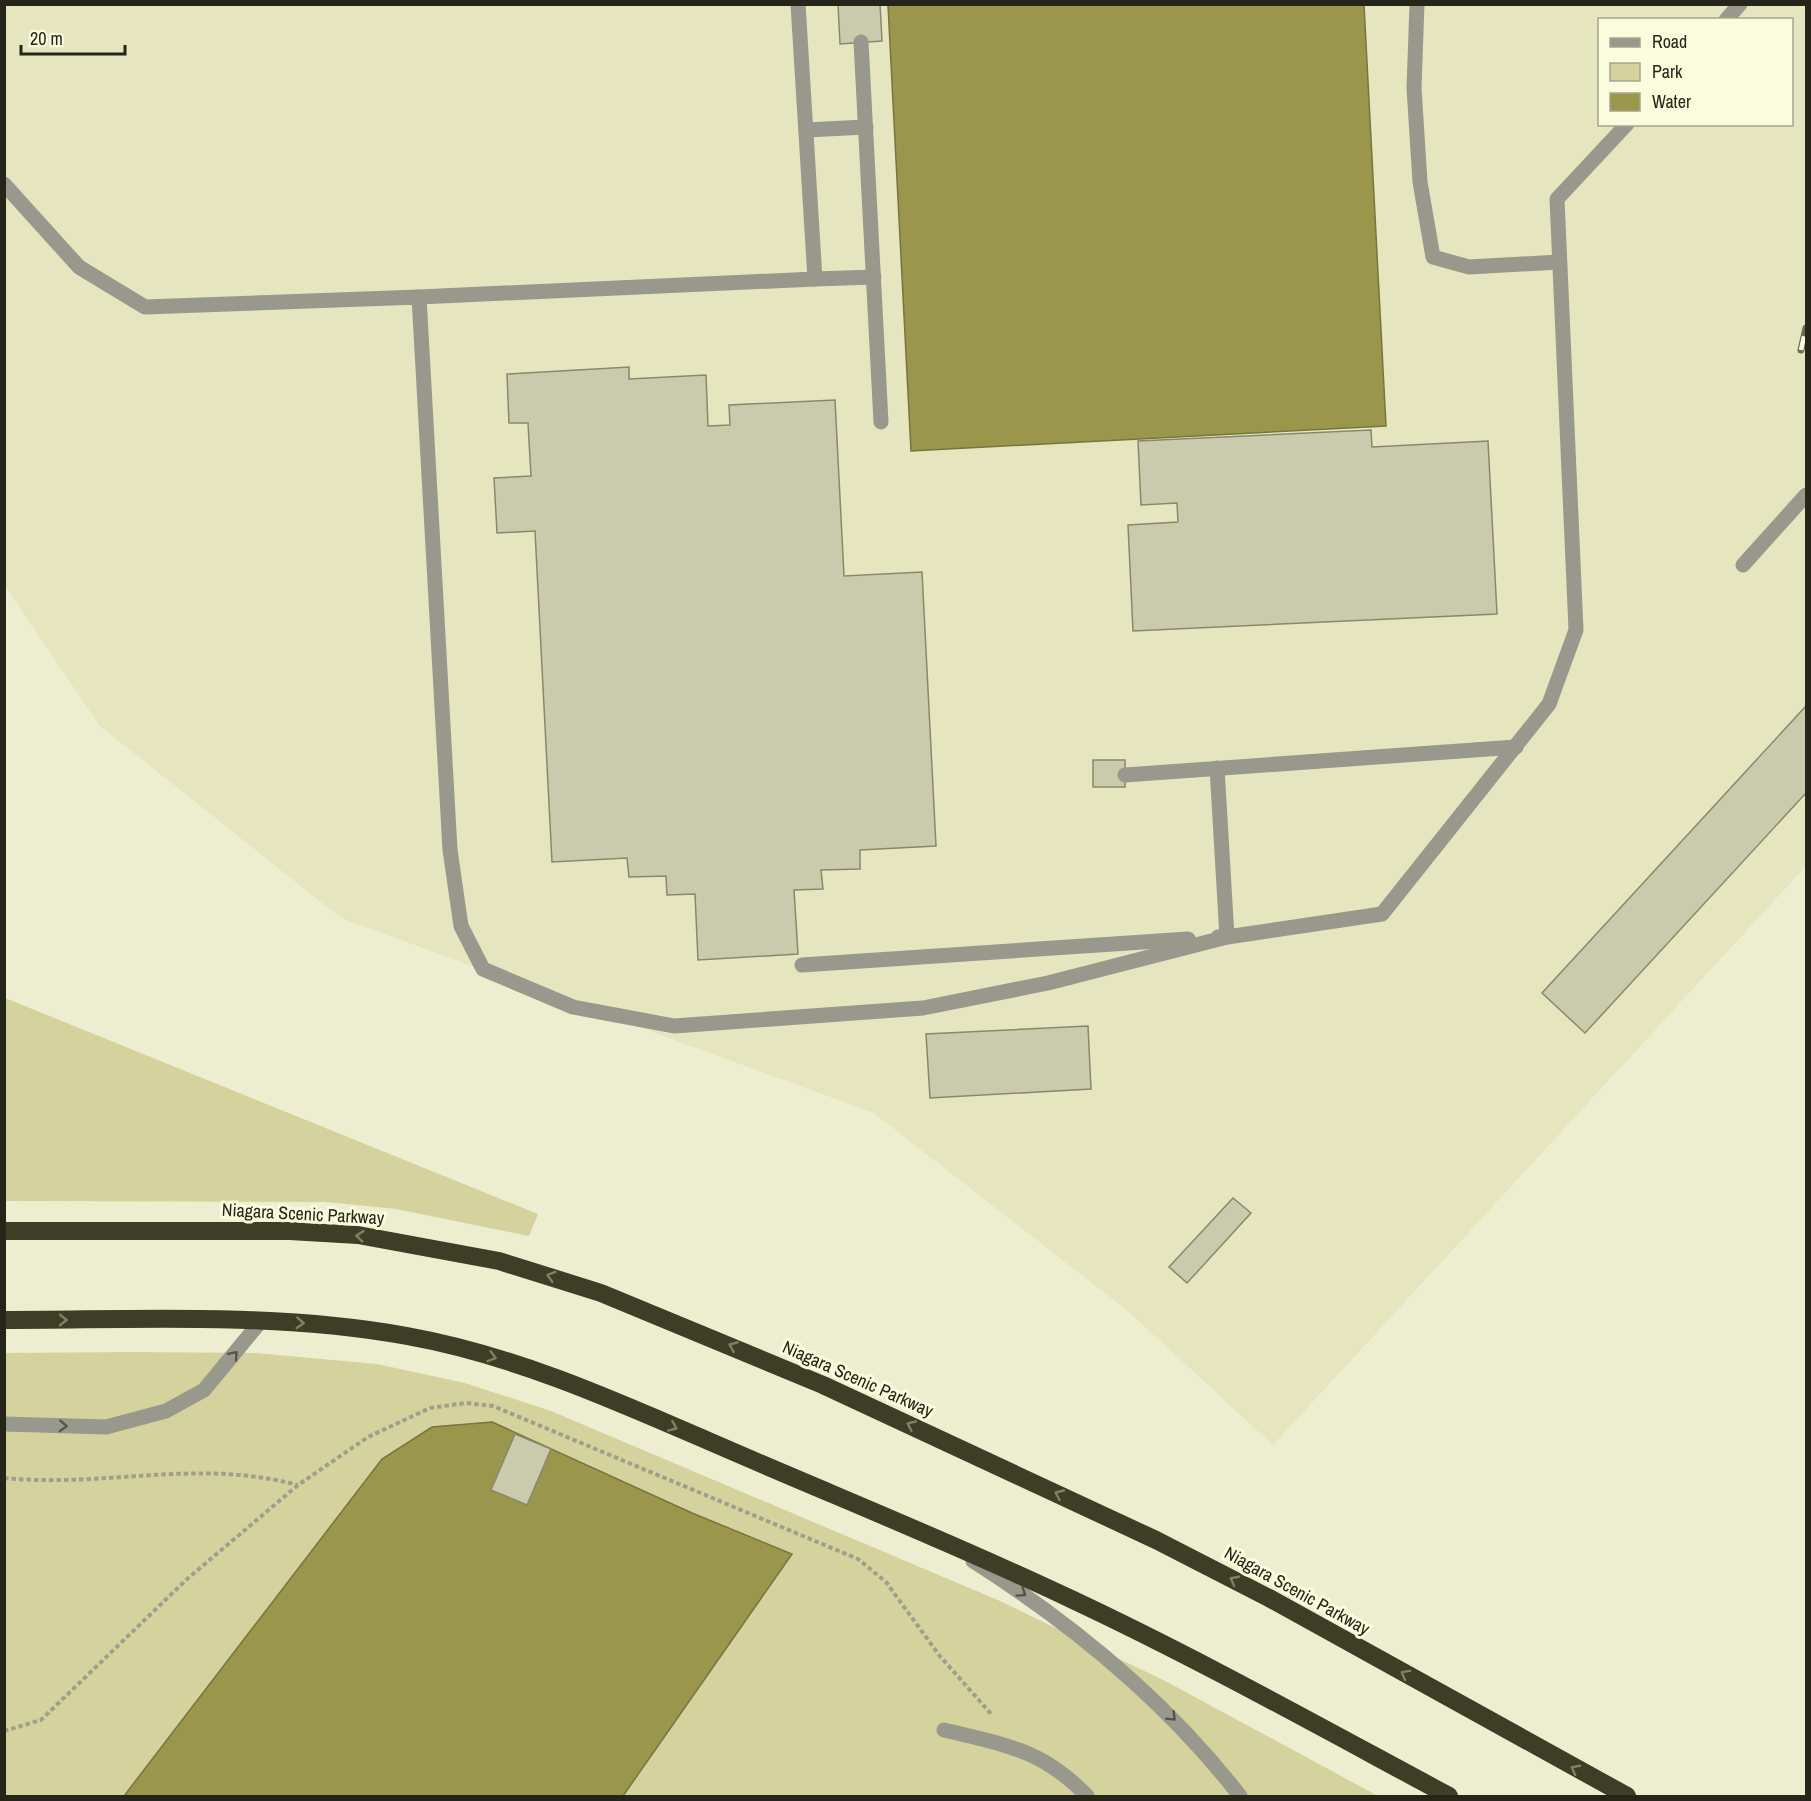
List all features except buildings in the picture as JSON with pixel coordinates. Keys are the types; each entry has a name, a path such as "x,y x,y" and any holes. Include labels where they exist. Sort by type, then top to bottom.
{"highway":[{"name":"Niagara Scenic Parkway","path":"4,1231 290,1231 358,1235 499,1261 601,1293 823,1385 1156,1540 1269,1598 1627,1797"},
{"path":"4,1320 261,1321 317,1324 390,1334 499,1359 623,1406 937,1539 1071,1599 1185,1656 1449,1797"}],"lane":[{"path":"798,4 814,279"},
{"path":"1417,4 1414,88 1420,182 1433,257 1469,267 1559,262"},
{"path":"1728,18 1740,4"},
{"path":"861,42 881,422"},
{"path":"802,965 1227,936 1382,914 1549,704 1576,630 1557,199 1625,126"},
{"path":"806,130 866,127"},
{"path":"4,184 79,267 145,307 874,277"},
{"path":"418,297 450,850 460,926 483,969 573,1006 675,1026 923,1008 1048,983 1227,936"},
{"path":"1743,565 1806,495"},
{"path":"1125,775 1516,747"},
{"path":"1216,768 1227,936"},
{"path":"4,1424 106,1427 166,1411 204,1390 261,1321"},
{"path":"937,1539 1022,1592 1138,1683 1213,1761 1240,1797"},
{"path":"944,1730 1021,1749 1046,1761 1071,1779 1087,1797"}],"path":[{"path":"4,1731 41,1720 186,1580 298,1485 368,1437 401,1419 430,1408 466,1403 493,1406 858,1559 886,1582 939,1654 1021,1749"},
{"path":"4,1478 112,1479 197,1472 269,1477 298,1485"}],"shaded area":[{"path":"4,5 1806,5 1806,866 1273,1445 1129,1312 874,1113 341,918 100,726 5,586"}],"green space":[{"path":"5,998 538,1214 529,1236 396,1209 326,1202 5,1201"},
{"path":"4,1353 256,1353 377,1364 465,1383 551,1411 1000,1601 1169,1683 1378,1796 623,1796 792,1554 692,1513 491,1422 382,1459 124,1796 5,1796"}],"water":[{"path":"888,5 1364,5 1386,426 911,451"},
{"path":"492,1422 692,1513 792,1554 623,1796 124,1796 382,1459 432,1427"}],"railway":[{"path":"1801,350 1806,328"}]}
